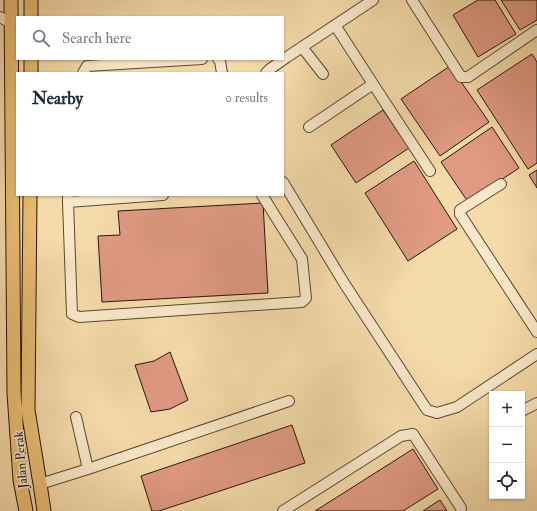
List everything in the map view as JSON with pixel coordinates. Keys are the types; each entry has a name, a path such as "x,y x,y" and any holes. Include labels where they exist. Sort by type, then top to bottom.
{"main road":[{"name":"Jalan Perak","path":"11,0 18,16"},
{"name":"Jalan Perak","path":"16,72 17,60"},
{"path":"31,60 31,72"},
{"name":"Jalan Perak","path":"16,73 14,110 14,393 20,480 26,511"},
{"name":"Jalan Perak","path":"30,196 28,410 44,511"}],"lane":[{"path":"284,59 372,0"},
{"path":"412,0 461,77 468,77 537,30"},
{"path":"335,25 430,171"},
{"path":"302,47 323,74"},
{"path":"84,72 87,66 186,60"},
{"path":"219,60 222,72"},
{"path":"267,72 283,60"},
{"path":"309,128 373,84"},
{"path":"284,184 344,283 427,410 437,413 457,407 537,354"},
{"path":"501,184 460,210 460,214 537,332"},
{"path":"127,196 68,198 72,314 79,317 302,302 306,298 302,259 263,196"},
{"path":"40,484 289,401"},
{"path":"525,409 537,403"},
{"path":"76,417 88,469"},
{"path":"283,511 401,436 413,434 461,508"}],"building":[{"path":"478,0 495,0 516,34 478,57 453,15"},
{"path":"501,0 537,0 537,20 520,30"},
{"path":"532,54 537,62 537,163 528,169 477,90"},
{"path":"450,66 489,122 440,156 401,99"},
{"path":"383,110 409,148 356,183 331,145"},
{"path":"492,127 519,168 468,202 441,162"},
{"path":"414,161 457,229 408,261 365,193"},
{"path":"537,170 537,188 529,175"},
{"path":"263,203 268,293 102,302 98,236 120,235 118,211"},
{"path":"170,352 188,400 170,409 151,412 135,365 154,361"},
{"path":"292,425 305,463 159,511 152,511 141,476"},
{"path":"413,449 438,489 403,511 315,511"},
{"path":"440,500 447,511 423,511"}]}
